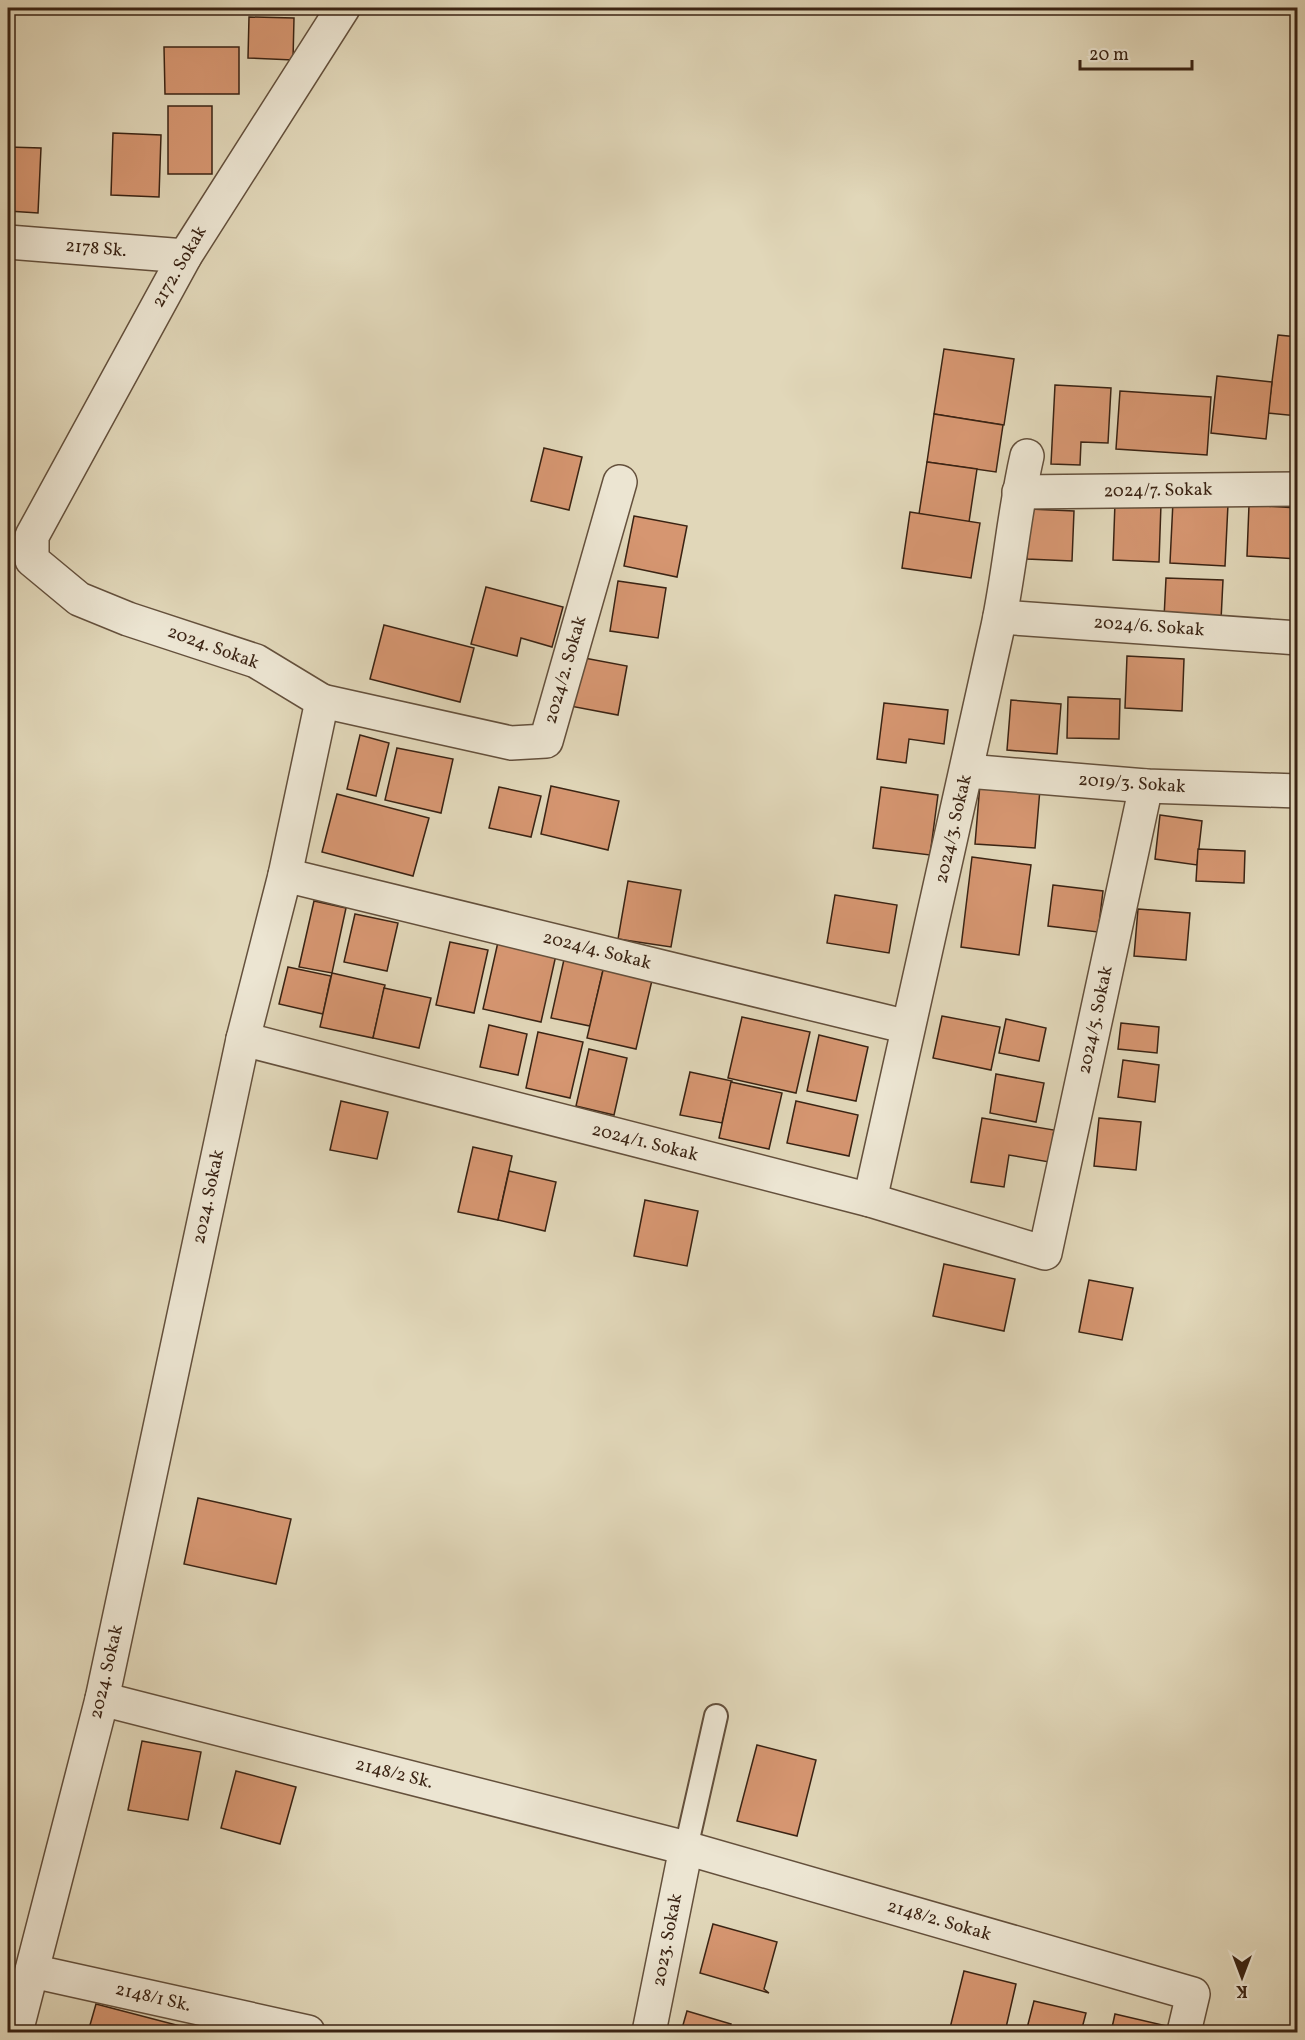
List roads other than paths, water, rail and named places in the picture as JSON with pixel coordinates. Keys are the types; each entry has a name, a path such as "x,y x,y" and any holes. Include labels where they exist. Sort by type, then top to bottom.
{"street":[{"name":"2172. Sokak","path":"24,554 185,256 343,8"},
{"name":"2178 Sk.","path":"8,242 185,256"},
{"name":"2024/3. Sokak","path":"870,1200 1000,617 1019,492 1027,456"},
{"name":"2024/2. Sokak","path":"322,701 511,743 546,741 620,482"},
{"name":"2024/7. Sokak","path":"1019,492 1298,489"},
{"name":"2024. Sokak","path":"16,2032 102,1699 243,1039 285,875 322,701 256,661 128,619 79,599 24,554"},
{"name":"2024/6. Sokak","path":"1000,617 1298,638"},
{"name":"2019/3. Sokak","path":"967,771 1146,786 1298,791"},
{"name":"2024/5. Sokak","path":"1045,1253 1146,786"},
{"name":"2024/4. Sokak","path":"285,875 908,1027"},
{"name":"2024/1. Sokak","path":"243,1039 870,1200 1045,1253"},
{"name":"2148/2 Sk.","path":"102,1699 686,1848"},
{"name":"2148/2. Sokak","path":"686,1848 1193,1994 1184,2032"},
{"name":"2023. Sokak","path":"650,2032 686,1848"},
{"name":"2148/1 Sk.","path":"32,1971 308,2032"}],"lane":[{"path":"686,1848 716,1716"}]}
